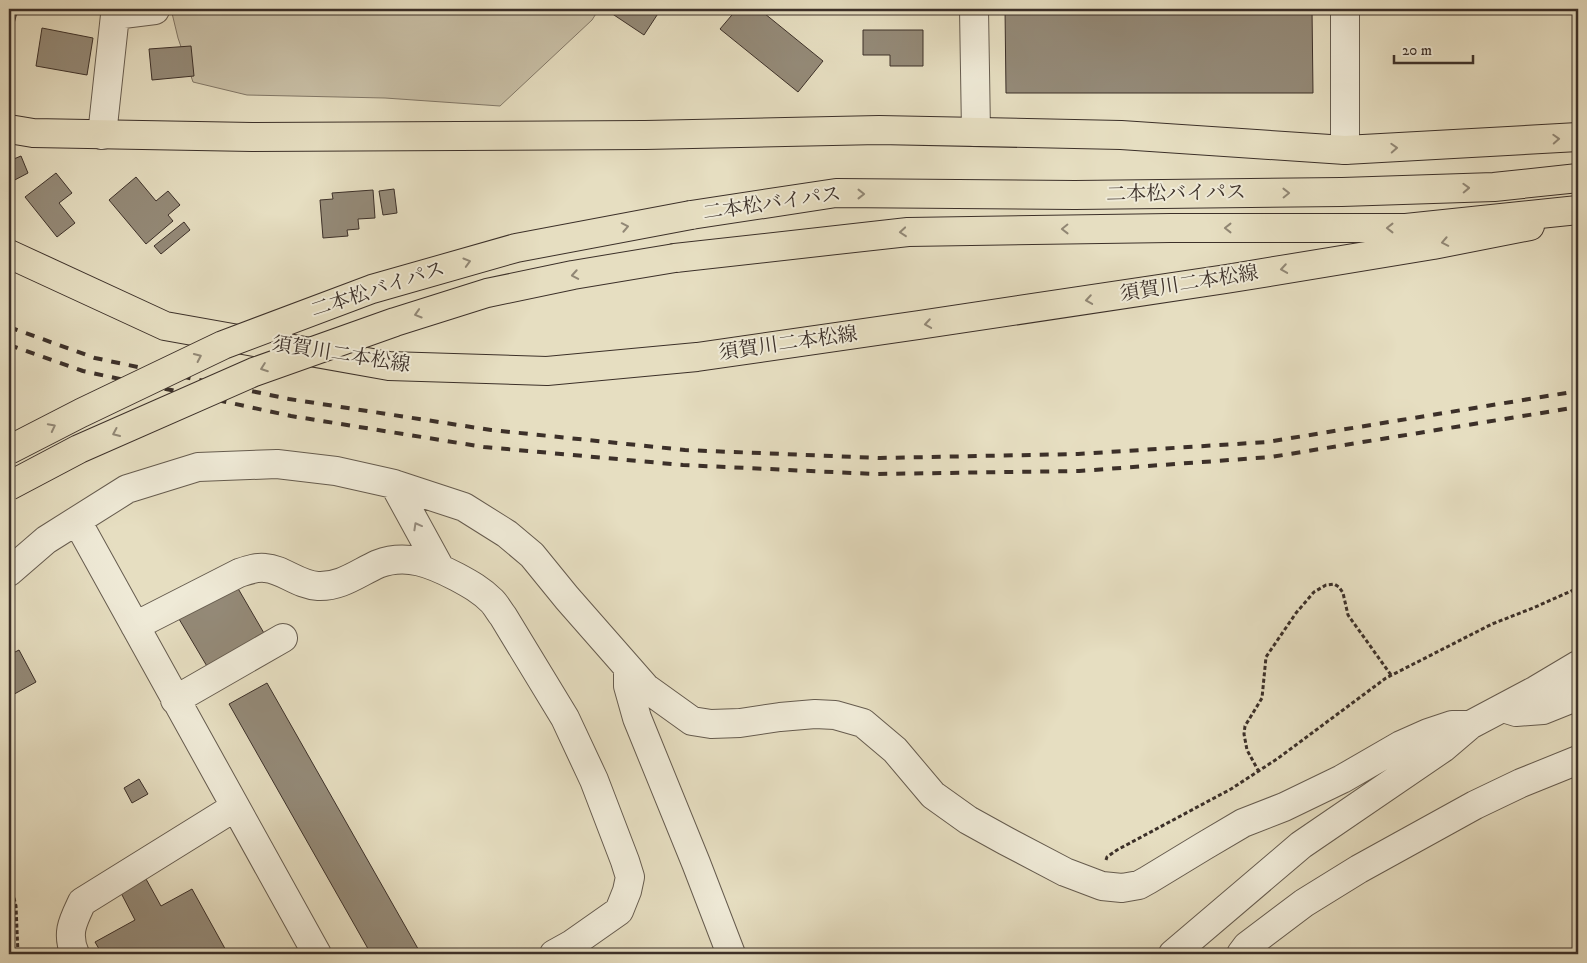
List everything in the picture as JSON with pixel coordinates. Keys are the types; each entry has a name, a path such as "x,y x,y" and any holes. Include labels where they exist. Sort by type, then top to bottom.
{"main road":[{"path":"9,129 33,133 252,137 635,135 879,130 1122,135 1345,150 1578,137"},
{"name":"二本松バイパス","path":"9,450 81,412 223,345 372,289 516,248 691,215 836,193 1075,195 1342,192 1494,187 1578,178"},
{"name":"二本松バイパス","path":"9,486 79,449 254,372 395,322 487,293 573,275 675,258 908,232 1170,228 1406,228 1578,210"},
{"name":"須賀川二本松線","path":"9,254 165,326 389,366 547,371 697,357 929,324 1226,279 1423,246 1578,216"}],"street":[{"path":"974,9 976,132"},
{"path":"1344,9 1345,150"},
{"path":"102,135 115,15 154,10"},
{"path":"9,572 46,540 126,489 198,467 277,464 336,470 394,484 464,507 507,534 532,555 646,688 692,721 711,724 740,723 814,714 835,715 863,723 895,750 932,795 968,820 1065,872 1102,886 1122,888 1138,885 1243,823 1284,807 1342,778 1401,745 1452,725 1470,725"},
{"path":"394,484 440,568"},
{"path":"77,520 317,954"},
{"path":"135,626 239,573 257,568 267,568 306,585 320,586 341,583 378,564 392,560 412,559 440,568 477,588 503,616 564,718 594,780 630,877 627,891 618,911 572,944 554,954"},
{"path":"176,700 284,638"},
{"path":"1173,954 1302,845 1443,748 1470,725 1536,690 1578,664"},
{"path":"628,669 628,686 637,718 731,954"},
{"path":"1503,708 1516,712 1543,710 1578,696"},
{"path":"1241,954 1247,946 1304,903 1359,869 1475,805 1520,783 1578,760"},
{"path":"75,954 70,935 72,925 82,902 235,808"}],"path":[{"path":"1259,772 1247,750 1244,734 1245,726 1262,698 1266,657 1296,613 1314,592 1326,585 1334,584 1339,587 1343,593 1348,615 1391,675"},
{"path":"1095,884 1107,857 1202,806 1259,772 1391,675 1492,624 1578,588"},
{"path":"9,879 16,906 18,954"}],"shaded area":[{"path":"171,9 599,9 592,20 500,106 385,98 247,95 193,82 178,38"}],"building":[{"path":"9,9 18,9 9,42"},
{"path":"609,9 661,9 644,35 608,11"},
{"path":"737,9 759,9 823,61 798,92 720,29"},
{"path":"1005,9 1312,9 1313,93 1006,93"},
{"path":"42,28 93,38 87,75 36,66"},
{"path":"863,30 923,30 923,66 890,66 890,55 863,55"},
{"path":"191,46 194,76 152,80 149,49"},
{"path":"21,156 28,173 9,183 9,161"},
{"path":"56,173 72,193 59,203 75,223 57,237 25,197"},
{"path":"136,177 156,201 168,191 180,205 168,215 173,221 146,244 109,200"},
{"path":"394,189 397,213 383,215 379,191"},
{"path":"373,190 375,218 358,219 359,229 347,230 348,236 323,238 320,200 333,199 332,193"},
{"path":"184,222 190,230 161,254 154,246"},
{"path":"236,585 268,640 211,673 179,619"},
{"path":"19,650 36,682 9,697 9,655"},
{"path":"267,683 421,954 371,954 229,704"},
{"path":"139,779 148,794 132,803 124,788"},
{"path":"146,879 161,906 192,889 228,954 102,954 95,942 135,920 121,893"}],"railway":[{"path":"9,327 95,358 289,399 491,430 685,450 880,458 1078,454 1267,442 1578,391"},
{"path":"9,345 83,371 291,416 484,447 683,465 874,474 1079,471 1271,457 1578,407"}]}
